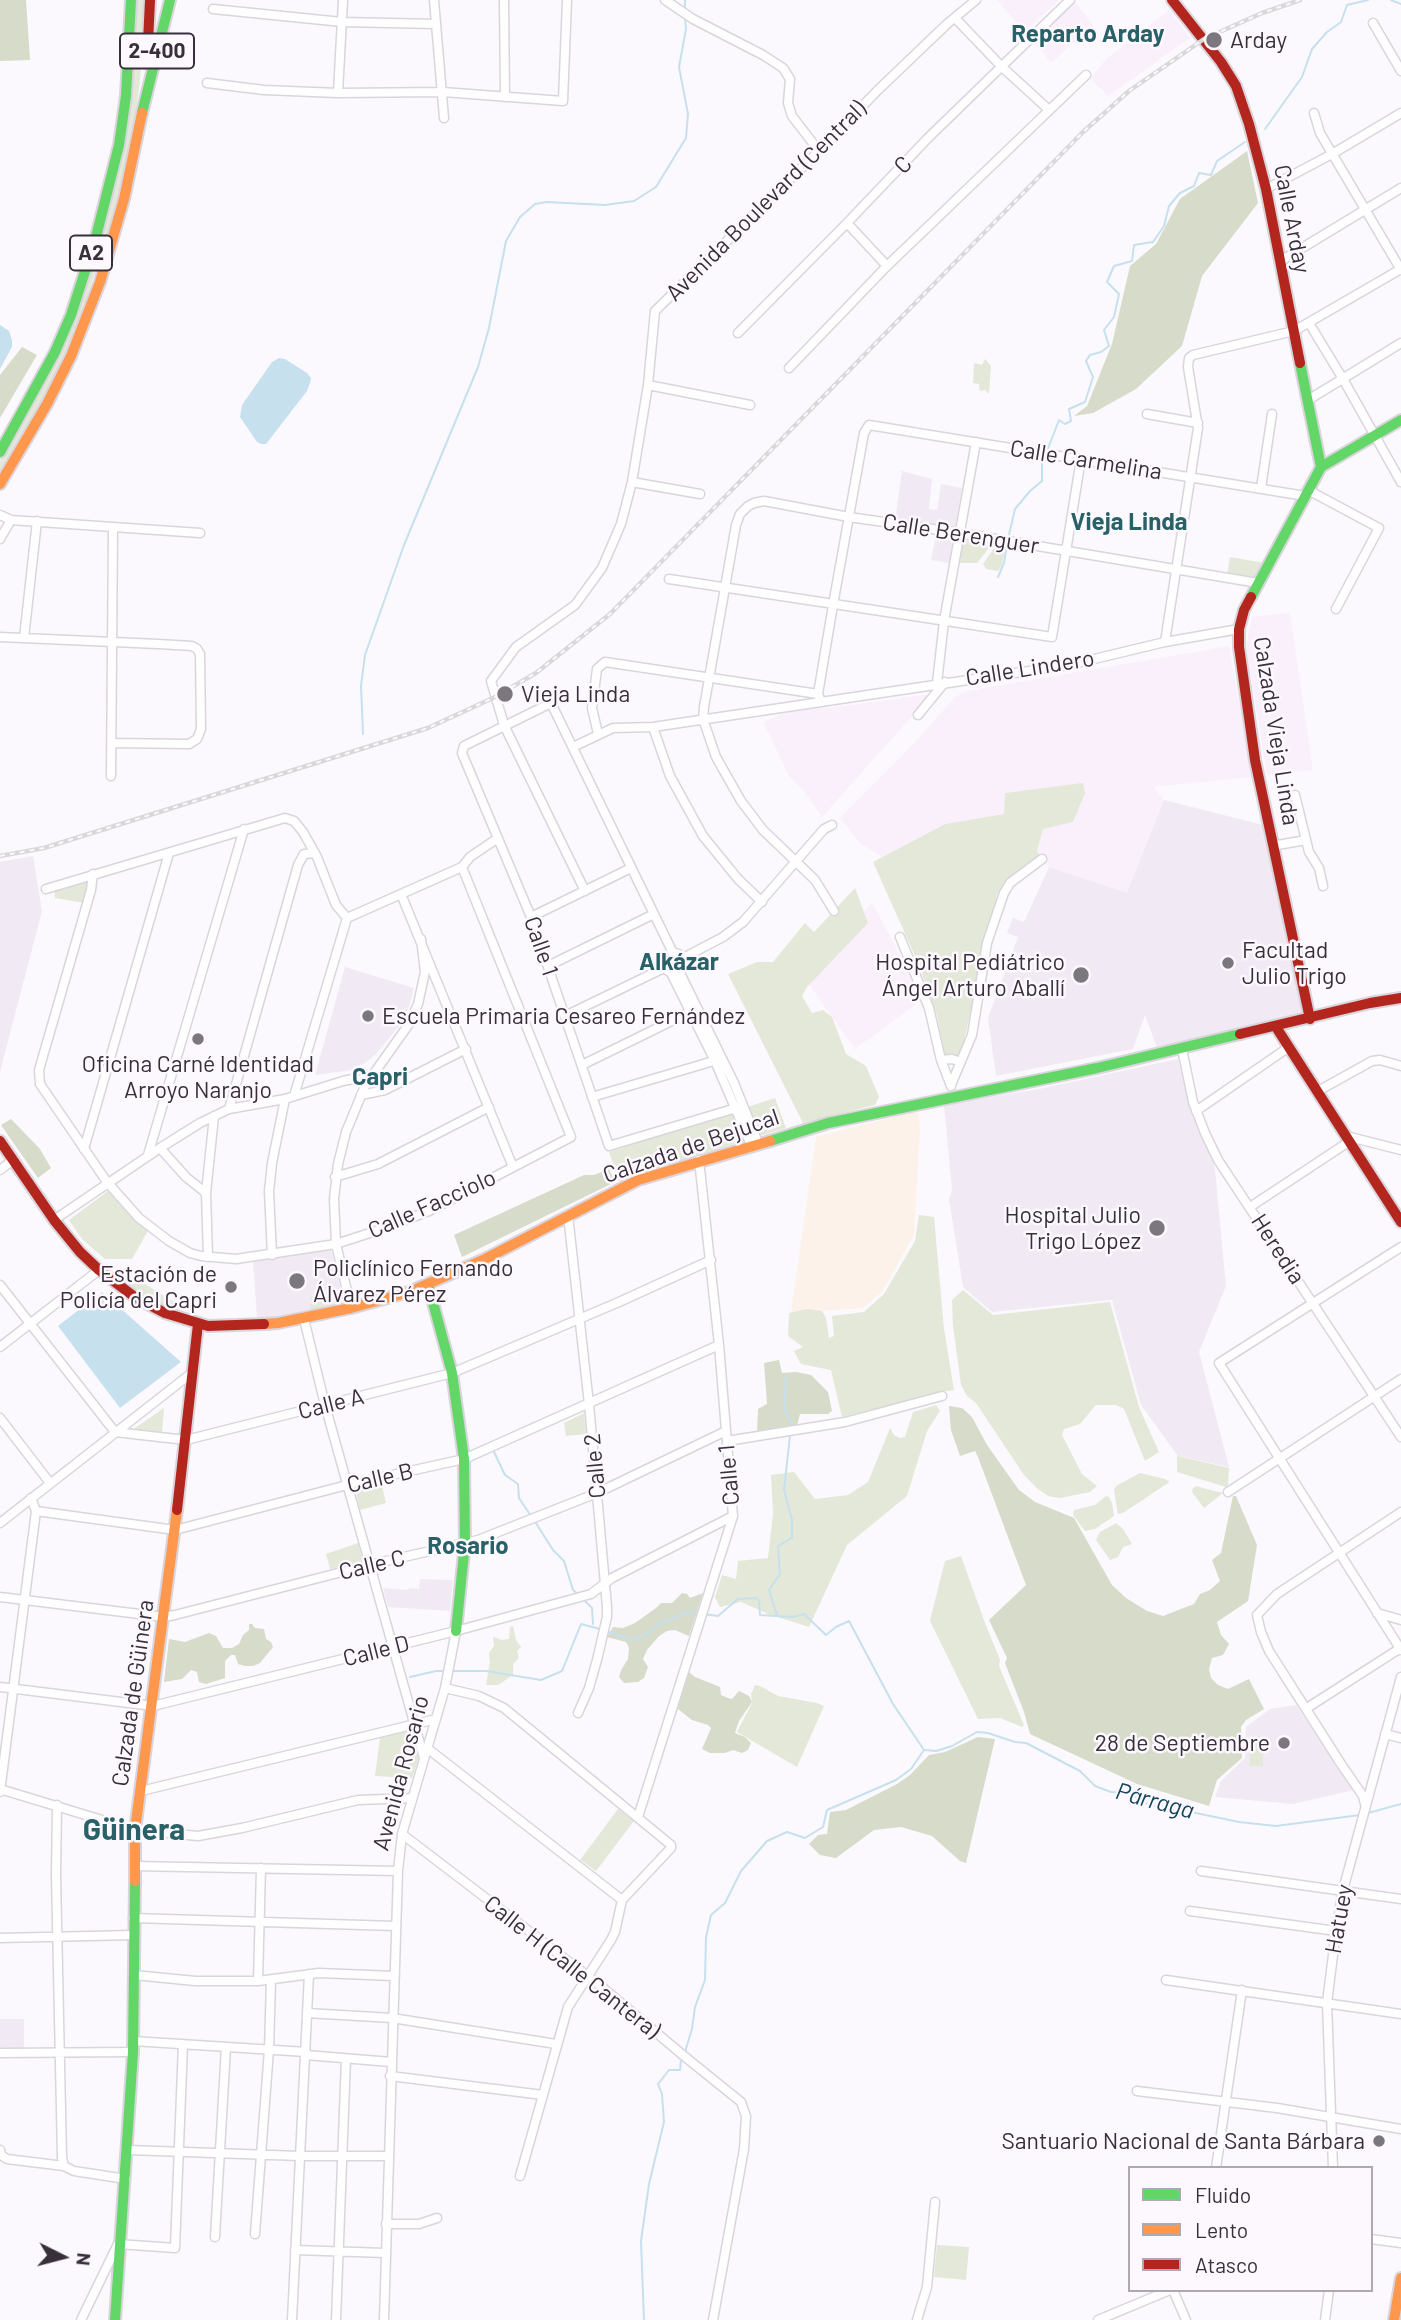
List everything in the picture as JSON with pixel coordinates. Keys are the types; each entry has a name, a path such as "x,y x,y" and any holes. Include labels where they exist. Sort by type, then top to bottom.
{"main road":[{"name":"A2","path":"0,452 55,352 71,315 108,195 126,96 131,0"},
{"name":"A2","path":"0,484 47,404 71,356 94,300 124,200 144,102 150,0"},
{"name":"2-400","path":"144,102 170,0"},
{"name":"Calle Arday","path":"1172,0 1205,39 1236,86 1249,124 1266,189 1321,467"},
{"path":"1321,467 1401,420"},
{"name":"Calzada Vieja Linda","path":"1310,1018 1255,760 1239,647 1239,629 1244,610 1321,467"},
{"name":"Calzada de Bejucal","path":"0,1141 54,1220 80,1252 99,1270 150,1306 198,1324 220,1327 304,1319 391,1298 428,1284 485,1259 638,1180 699,1160 952,1090 1182,1049 1370,1003 1401,998"},
{"path":"1276,1027 1401,1222"},
{"name":"Avenida Rosario","path":"428,1284 453,1373 464,1459 465,1543 456,1631"},
{"name":"Calzada de Güinera","path":"115,2320 133,2047 135,1830 175,1530 198,1324"},
{"path":"1394,2320 1401,2278"}],"street":[{"path":"338,93 343,0"},
{"path":"434,0 444,118"},
{"path":"504,0 505,97"},
{"path":"207,83 264,90 338,93 443,92 563,102 567,0"},
{"path":"666,0 693,19 783,68 791,84 788,103 792,116 819,151"},
{"name":"Avenida Boulevard (Central)","path":"504,725 491,681 516,647 575,605 602,568 621,524 632,482 648,385 655,311 878,90 976,0"},
{"name":"C","path":"738,332 1001,66 1070,0"},
{"path":"213,9 342,22 436,24"},
{"path":"955,18 1001,66 1048,109"},
{"path":"1373,23 1401,71"},
{"path":"789,368 887,267 1086,75"},
{"path":"1165,642 1192,477 1198,423 1188,368 1189,358 1294,331 1401,270 1320,133 1314,113"},
{"path":"1266,189 1401,113"},
{"path":"1279,262 1401,188"},
{"path":"847,223 887,267"},
{"path":"1309,323 1401,482"},
{"path":"1308,400 1401,343"},
{"path":"648,385 750,405"},
{"path":"1147,414 1198,423"},
{"path":"1261,488 1272,414"},
{"name":"Calle Carmelina","path":"849,517 864,430 873,424 1261,488 1306,493 1379,528 1336,609"},
{"path":"918,715 941,683 944,621 976,442"},
{"path":"669,579 1052,637 1081,459"},
{"path":"632,482 700,494"},
{"name":"Calle Berenguer","path":"724,588 740,514 748,506 764,501 1258,583"},
{"path":"0,515 11,520 200,533"},
{"path":"598,734 592,708 596,674 599,665 608,662 710,677 820,698 849,517"},
{"path":"0,539 11,520"},
{"path":"24,638 37,522"},
{"path":"111,776 113,528"},
{"path":"724,588 703,719 716,757 741,802 763,830 815,880 834,911"},
{"name":"Calle Lindero","path":"573,747 614,728 653,727 820,698 1069,665 1165,642 1239,629"},
{"path":"0,637 192,646 197,649 200,654 201,729 197,739 189,744 112,743"},
{"path":"585,891 504,725 551,703 673,953"},
{"name":"Calle 1","path":"504,725 462,749 531,917 610,1146 739,1107"},
{"path":"653,727 670,776 703,836 762,902"},
{"path":"1295,795 1309,852 1319,868 1323,886"},
{"path":"46,889 281,818 293,821 303,832 336,905 347,918"},
{"path":"683,958 734,930 828,827"},
{"path":"148,1156 244,829"},
{"path":"272,1255 268,1212 272,1163 347,918 462,867 470,857 498,838"},
{"path":"1272,846 1306,840"},
{"path":"229,1109 298,865 304,854 314,852"},
{"path":"84,1149 169,853"},
{"path":"952,1090 972,1035 987,943 1004,893 1010,883 1042,859"},
{"name":"Calle Facciolo","path":"93,874 91,890 38,1076 43,1089 84,1149 127,1206 152,1229 190,1253 236,1259 336,1244 417,1216 571,1137 462,867"},
{"path":"531,917 631,868"},
{"path":"401,894 513,1167"},
{"path":"548,966 654,914"},
{"path":"900,937 929,1008 941,1060 952,1090"},
{"path":"351,1308 336,1244 335,1177 346,1132 368,1080 409,1024 418,1004 425,972 421,939"},
{"path":"565,1016 672,970 683,967 683,958 679,954 673,953 666,958 672,970 694,1010 718,1060 754,1144"},
{"path":"582,1065 694,1010"},
{"path":"1196,1111 1289,1047"},
{"path":"361,1095 385,1090 466,1049"},
{"name":"Heredia","path":"1182,1049 1196,1111 1218,1160 1401,1437"},
{"path":"592,1097 718,1060"},
{"path":"941,1060 961,1062"},
{"path":"1318,1091 1372,1061 1380,1060 1401,1066"},
{"path":"54,1220 160,1148 229,1109 290,1098 353,1079 368,1080"},
{"path":"335,1177 377,1164 489,1107"},
{"path":"208,1257 206,1193 214,1116"},
{"path":"1250,1207 1348,1138 1401,1150"},
{"path":"160,1148 186,1177 206,1193"},
{"path":"0,1170 13,1160"},
{"name":"Calle 1","path":"638,1817 733,1516 711,1260 699,1160"},
{"name":"Calle 2","path":"568,1214 589,1404 607,1617 589,1688 578,1713"},
{"path":"1307,1708 1400,1649 1219,1363 1401,1247"},
{"name":"Calle A","path":"115,1432 186,1440 453,1373 711,1260"},
{"path":"0,1347 99,1270"},
{"path":"0,1285 115,1432"},
{"path":"304,1319 325,1405 424,1759"},
{"name":"Calle B","path":"36,1511 175,1530 347,1485 464,1459 719,1345"},
{"path":"0,1523 192,1371"},
{"path":"1228,1492 1401,1379"},
{"path":"727,1441 845,1422 942,1396"},
{"path":"0,1418 50,1483"},
{"name":"Calle C","path":"0,1597 164,1617 369,1564 465,1543 597,1493 726,1431"},
{"path":"32,1499 36,1511 3,1750 0,1790 135,1830 198,1836 358,1800 412,1798"},
{"path":"1365,1804 1363,1796 1269,1650 1257,1615 1277,1594 1401,1512"},
{"name":"Calle D","path":"0,1687 153,1706 456,1631 591,1594 606,1582 733,1516"},
{"path":"1377,1613 1401,1620"},
{"name":"Avenida Rosario","path":"384,2320 398,1871 402,1834 445,1688 456,1631"},
{"name":"Hatuey","path":"1333,2166 1327,2003 1336,1931 1343,1890 1365,1804 1401,1677"},
{"path":"445,1688 479,1696 504,1708 671,1845 622,1900 615,1932 568,2007 520,2176"},
{"path":"141,1791 436,1719"},
{"path":"1385,1734 1401,1738"},
{"path":"427,1748 622,1900"},
{"path":"57,1805 56,1875 64,2166"},
{"name":"Calle H (Calle Cantera)","path":"402,1834 588,1976 741,2102 746,2116 745,2137 713,2320"},
{"path":"134,1866 398,1871"},
{"path":"258,1981 261,1868"},
{"path":"1201,1871 1401,1899"},
{"path":"1190,1911 1336,1931"},
{"path":"133,1918 395,1926"},
{"path":"0,1938 133,1935"},
{"path":"134,1975 195,1981 258,1981 309,1974 394,1976"},
{"path":"292,2320 309,1974"},
{"path":"255,2234 271,1980"},
{"path":"1166,1980 1401,2014"},
{"path":"1216,2166 1242,1990"},
{"path":"307,2013 392,2018 556,2044"},
{"path":"0,2053 60,2053 183,2044 391,2062"},
{"path":"81,2320 118,2244 175,2248 183,2044"},
{"path":"215,2237 226,2047"},
{"path":"336,2320 346,2059"},
{"path":"390,2076 543,2095"},
{"path":"1137,2091 1277,2108 1401,2129"},
{"path":"128,2150 388,2156"},
{"path":"1,2153 64,2166 74,2171 126,2179"},
{"path":"917,2320 927,2287 935,2202"},
{"path":"386,2224 419,2224 437,2218"},
{"path":"1373,2239 1401,2243"},
{"path":"295,2250 385,2253"},
{"path":"1098,2320 1167,2292"},
{"path":"1173,2292 1186,2320"},
{"path":"1325,2320 1329,2292"}],"shaded area":[{"path":"137,0 144,0 139,90 131,141 107,238 73,337 0,476 0,461 42,387 67,335 132,90"},
{"path":"997,0 1059,0 1025,32"},
{"path":"1074,0 1093,25 1051,63 1034,41"},
{"path":"1169,10 1190,38 1108,96 1090,78 1107,58"},
{"path":"985,359 991,366 989,394 985,390 980,391 979,384 973,383 974,363 982,365"},
{"path":"902,471 932,479 929,509 937,510 941,484 962,488 955,528 895,520"},
{"path":"936,535 954,538 949,563 931,560"},
{"path":"966,539 993,543 977,563 960,563 962,542"},
{"path":"997,544 1006,545 1002,565 998,571 986,569 983,564"},
{"path":"1230,557 1265,563 1257,580 1227,575"},
{"path":"1290,613 1313,770 1267,775 1246,646 1252,617"},
{"path":"1229,646 1252,777 1154,787 1164,800 1127,894 1049,867 1037,851 1043,829 1004,814 945,824 882,857 861,844 840,818 905,753 955,697 966,691"},
{"path":"932,694 822,817 803,790 789,776 763,722 798,707 829,708"},
{"path":"1083,783 1085,793 1073,822 1043,829 1037,851 1042,859 1006,882 997,895 961,1054 945,1057 937,1016 919,965 873,862 945,824 1004,814 1005,793"},
{"path":"1164,800 1263,825 1304,1013 1157,1048 1145,1015 1133,1049 996,1076 988,1018 1018,937 1007,933 1013,918 1024,922 1049,867 1127,893"},
{"path":"33,856 42,911 0,1072 0,862"},
{"path":"90,881 84,903 55,898 54,890"},
{"path":"855,888 868,923 807,987 802,996 812,1013 823,1010 832,1017 846,1054 866,1066 879,1097 875,1105 803,1123 728,974 757,962 773,962 805,923 814,932"},
{"path":"872,902 923,999 855,1049 805,979"},
{"name":"Escuela Primaria Cesareo Fernández","path":"345,967 414,988 409,1007 400,1025 365,1063 351,1070 315,1075"},
{"path":"1178,1059 1188,1101 1215,1170 1226,1286 1199,1352 1229,1467 1178,1456 1141,1405 1112,1300 992,1312 963,1287 949,1199 952,1190 944,1105 1044,1088"},
{"path":"775,1098 786,1128 619,1181 609,1152"},
{"path":"918,1110 920,1128 914,1235 882,1292 863,1308 791,1313 816,1137"},
{"path":"108,1191 128,1214 148,1231 132,1259 105,1259 82,1239 69,1220"},
{"path":"919,1215 934,1217 944,1329 954,1390 842,1417 831,1370 801,1364 794,1351 803,1347 788,1336 789,1313 807,1309 822,1311 826,1318 829,1338 834,1336 832,1316 864,1312 884,1294 915,1241"},
{"name":"Policlínico Fernando Álvarez Pérez","path":"331,1249 344,1302 274,1317 257,1317 253,1261"},
{"path":"129,1274 177,1304 181,1314 148,1301 117,1277"},
{"path":"321,1290 328,1293 334,1305 310,1310 311,1297"},
{"path":"963,1290 993,1315 1110,1302 1139,1407 1159,1452 1145,1461 1124,1409 1116,1405 1096,1405 1080,1424 1064,1429 1062,1435 1082,1474 1097,1486 1090,1492 1060,1498 1048,1496 1038,1489 1024,1475 961,1385 952,1300"},
{"path":"936,1405 940,1411 927,1431 907,1496 847,1545 809,1627 741,1602 720,1607 715,1597 722,1575 736,1579 738,1561 768,1558 773,1513 771,1475 794,1472 815,1499 848,1495 868,1482 890,1428 894,1435 905,1437 913,1412"},
{"path":"164,1408 162,1433 135,1430 135,1428"},
{"path":"584,1413 586,1434 566,1436 564,1423"},
{"path":"1177,1456 1229,1468 1228,1485 1226,1487 1177,1472"},
{"path":"1140,1473 1169,1481 1118,1514 1114,1490 1116,1486"},
{"path":"381,1482 386,1503 360,1510 355,1489"},
{"path":"1197,1486 1223,1493 1204,1508 1192,1492"},
{"path":"1106,1496 1112,1503 1114,1516 1095,1529 1085,1531 1073,1515 1074,1510 1095,1505"},
{"path":"1116,1523 1132,1544 1123,1547 1118,1557 1110,1560 1096,1540 1100,1532"},
{"path":"358,1543 363,1562 330,1569 326,1554"},
{"path":"961,1556 1000,1660 999,1666 1024,1725 1022,1727 1000,1718 978,1719 930,1621 945,1561"},
{"path":"420,1579 453,1580 450,1611 388,1607 383,1588 419,1589"},
{"path":"513,1626 516,1640 521,1647 517,1651 519,1658 513,1664 513,1675 498,1685 486,1685 489,1653 494,1646 493,1637 509,1639 510,1627"},
{"path":"755,1685 778,1696 824,1706 797,1767 737,1732 752,1703 751,1694"},
{"name":"28 de Septiembre","path":"1296,1705 1354,1790 1293,1804 1215,1797 1221,1781 1245,1758 1246,1727 1270,1709"},
{"path":"409,1730 419,1757 412,1778 375,1776 380,1738"},
{"path":"1251,1736 1264,1737 1263,1766 1249,1766"},
{"path":"618,1809 634,1821 596,1871 580,1860"},
{"path":"0,2019 24,2019 24,2049 0,2050"},
{"path":"937,2245 969,2247 966,2280 934,2277"}],"green space":[{"path":"0,0 26,0 30,60 0,61"},
{"path":"1247,151 1258,203 1202,276 1182,346 1136,389 1093,413 1074,416 1087,406 1112,344 1130,266 1156,244 1180,199"},
{"path":"22,347 37,355 0,418 0,375"},
{"path":"11,1119 40,1149 51,1168 38,1178 1,1125"},
{"path":"609,1169 615,1182 462,1257 454,1235 584,1175 594,1175"},
{"path":"779,1360 782,1373 811,1375 828,1392 832,1411 828,1414 800,1414 797,1426 757,1433 758,1409 767,1404 764,1363"},
{"path":"949,1406 962,1408 972,1417 987,1445 1019,1490 1035,1502 1074,1518 1112,1585 1147,1611 1163,1616 1194,1604 1200,1594 1220,1581 1212,1560 1221,1553 1233,1496 1236,1496 1257,1545 1248,1601 1217,1622 1221,1635 1229,1644 1223,1655 1212,1658 1209,1669 1211,1678 1228,1689 1249,1679 1264,1709 1246,1720 1241,1727 1242,1758 1217,1780 1209,1806 1137,1784 1030,1734 1005,1663 1007,1658 989,1620 1026,1585 975,1451 960,1456 951,1430"},
{"path":"682,1593 690,1598 703,1593 689,1636 675,1630 659,1636 643,1659 648,1667 644,1678 638,1682 624,1683 619,1677 628,1659 629,1648 626,1642 607,1637 613,1627 623,1628 635,1623 661,1603 672,1603"},
{"path":"249,1624 264,1629 266,1639 273,1647 260,1663 245,1666 238,1664 235,1655 231,1655 225,1661 225,1678 206,1684 199,1682 197,1672 191,1670 182,1679 164,1682 169,1639 185,1642 209,1633 216,1636 223,1648 232,1648 239,1644 249,1630"},
{"path":"689,1672 720,1687 721,1695 728,1698 732,1699 739,1691 749,1696 752,1702 739,1721 735,1733 751,1743 748,1750 742,1753 733,1750 710,1753 702,1749 711,1728 692,1720 678,1709 686,1674"},
{"path":"978,1737 995,1739 966,1863 960,1861 932,1836 901,1827 874,1830 836,1858 820,1855 809,1844 818,1835 827,1834 830,1812 846,1810 897,1784 929,1755 945,1752"}],"water":[{"path":"0,325 9,331 12,347 0,369"},
{"path":"279,358 307,373 311,378 310,383 307,391 266,444 261,444 240,417 242,405 272,362"},
{"path":"102,1292 181,1362 120,1408 58,1326"}],"waterway":[{"path":"685,0 685,7"},
{"path":"1265,129 1302,77 1312,49 1327,32 1341,22 1347,5 1368,0"},
{"path":"1391,0 1401,4"},
{"path":"363,734 361,686 365,655 404,545 478,367 489,328 506,241 520,217 535,204 547,202 605,205 634,201 656,187 686,138 688,114 679,67 686,29 685,18"},
{"path":"1047,451 1059,420 1065,424 1071,421 1069,409 1085,402 1093,377 1086,361 1090,355 1109,346 1104,330 1114,317 1119,294 1107,282 1114,266 1132,261 1134,245 1153,242 1164,226 1169,206 1180,193 1194,186 1199,173 1211,175 1217,161 1245,142"},
{"path":"1008,539 1015,509 1042,481 1042,463 1045,456"},
{"path":"998,577 1007,545"},
{"path":"786,1377 784,1409 792,1427"},
{"path":"777,1615 769,1590 780,1574 778,1546 792,1538 792,1520 784,1490 790,1436"},
{"path":"494,1452 505,1475 518,1484 519,1498 531,1516"},
{"path":"534,1520 553,1550 564,1561 573,1590 579,1595"},
{"path":"704,1614 718,1616 738,1599 756,1598 759,1601 760,1615 793,1617 804,1614 826,1635 849,1621 893,1704 924,1750"},
{"path":"583,1599 592,1608 593,1624"},
{"path":"609,1632 633,1640 660,1623 693,1611 699,1612"},
{"path":"452,1671 486,1671 541,1680 562,1671 581,1624 600,1629"},
{"path":"410,1677 446,1671"},
{"name":"Párraga","path":"925,1750 936,1751 952,1746 977,1732 988,1733 1026,1743 1080,1771 1095,1786 1111,1792 1130,1793 1145,1803 1156,1806 1178,1804 1191,1812 1276,1826 1360,1815"},
{"path":"685,2052 695,2007 705,1980 706,1937 711,1915 725,1903 741,1871 767,1841 787,1832 805,1838 823,1827 827,1810 896,1780 911,1769 924,1750"},
{"name":"Párraga","path":"1368,1813 1401,1804"},
{"path":"644,2320 641,2241 649,2184 664,2122 662,2094 658,2084 669,2070 680,2070 681,2060"}],"railway":[{"path":"0,856 44,848 428,728 495,697 536,673 610,614 1083,132 1129,91 1204,39 1262,13 1300,0"}],"traffic: fast":[{"path":"0,452 55,352 71,315 96,237 119,145 126,96 131,0"},
{"path":"142,113 170,0"},
{"path":"1300,363 1321,467"},
{"path":"1251,597 1321,467 1401,420"},
{"path":"770,1141 828,1123 1097,1068 1240,1034"},
{"path":"428,1284 452,1373 464,1459 465,1543 456,1631"},
{"path":"115,2320 133,2052 135,1881"}],"traffic: slow":[{"path":"0,484 47,404 71,356 100,282 124,199 142,113"},
{"path":"264,1324 351,1308 409,1292 485,1259 638,1180 770,1141"},
{"path":"135,1881 135,1830 177,1510"},
{"path":"1394,2320 1401,2278"}],"traffic: jam":[{"path":"147,63 150,0"},
{"path":"1172,0 1221,62 1236,86 1266,189 1300,363"},
{"path":"1251,597 1239,629 1239,647 1255,760 1310,1019"},
{"path":"1240,1034 1401,998"},
{"path":"1276,1027 1401,1222"},
{"path":"0,1141 54,1220 80,1252 136,1298 165,1313 208,1326 264,1324"},
{"path":"177,1510 198,1324"}],"place":[{"name":"Arday","path":"1214,40"},
{"name":"Vieja Linda","path":"505,694"},
{"name":"Facultad Julio Trigo","path":"1228,963"},
{"name":"Hospital Pediátrico Ángel Arturo Aballí","path":"1081,975"},
{"name":"Escuela Primaria Cesareo Fernández","path":"368,1016"},
{"name":"Oficina Carné Identidad Arroyo Naranjo","path":"198,1039"},
{"name":"Hospital Julio Trigo López","path":"1157,1228"},
{"name":"Policlínico Fernando Álvarez Pérez","path":"297,1281"},
{"name":"Estación de Policía del Capri","path":"231,1287"},
{"name":"28 de Septiembre","path":"1284,1743"},
{"name":"Santuario Nacional de Santa Bárbara","path":"1379,2141"}],"district":[{"name":"Reparto Arday","path":"1088,34"},
{"name":"Vieja Linda","path":"1129,522"},
{"name":"Alkázar","path":"679,962"},
{"name":"Capri","path":"380,1077"},
{"name":"Rosario","path":"468,1546"},
{"name":"Güinera","path":"134,1830"}]}
